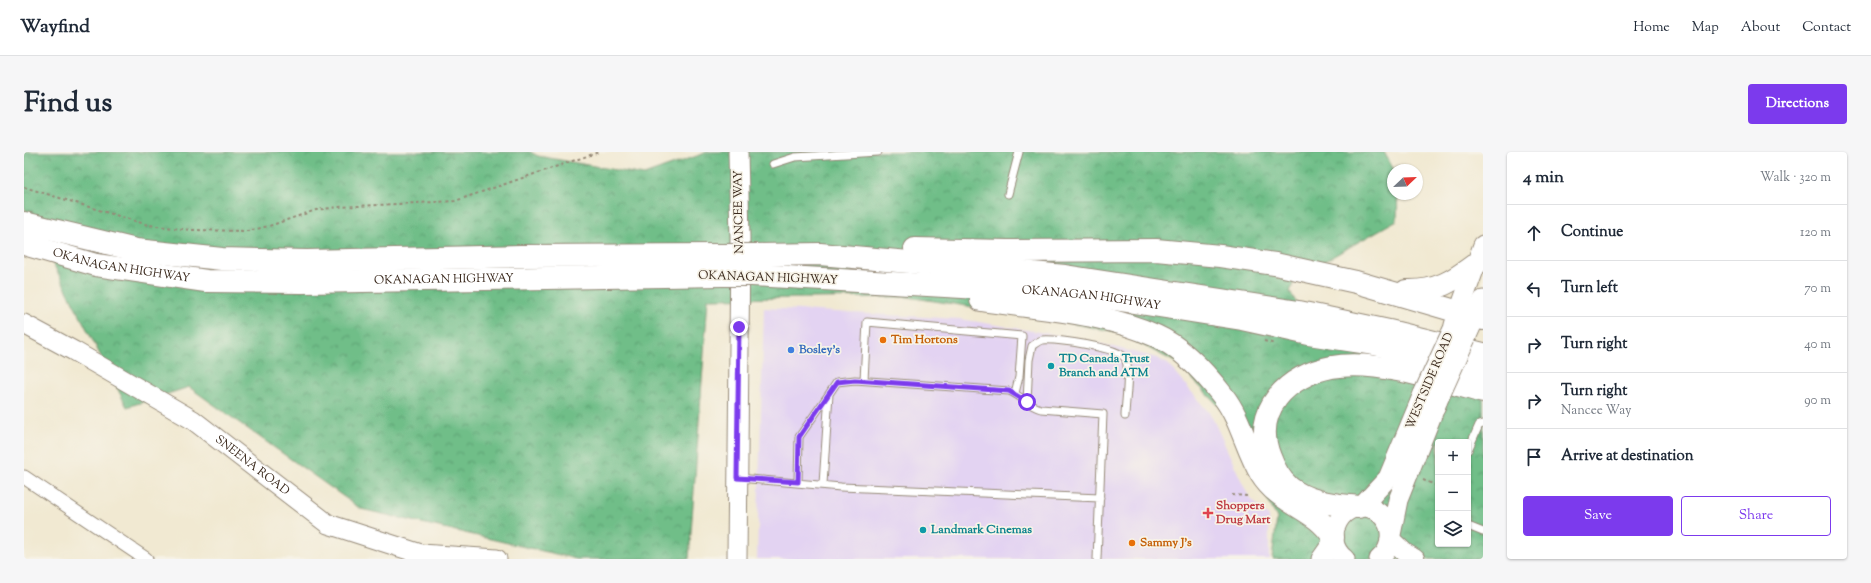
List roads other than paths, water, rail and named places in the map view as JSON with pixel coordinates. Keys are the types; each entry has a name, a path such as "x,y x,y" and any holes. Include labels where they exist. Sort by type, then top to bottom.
{"highway":[{"name":"OKANAGAN HIGHWAY","path":"24,223 136,250 222,259 307,260 513,256 722,265"},
{"name":"OKANAGAN HIGHWAY","path":"24,244 96,265 206,281 302,282 753,265 918,285 1101,296 1183,309 1375,344 1483,373"},
{"path":"820,254 905,249 1007,252 1156,250 1220,256 1275,264 1388,290 1470,319"},
{"name":"OKANAGAN HIGHWAY","path":"753,265 820,254 1065,276 1217,298 1299,312 1381,329 1483,354"},
{"path":"1388,290 1420,291 1434,289 1459,276 1480,254"},
{"path":"918,285 974,299 1060,310 1119,322 1156,336 1178,350 1223,396 1240,428 1261,474 1273,490 1286,500 1320,520 1333,539"},
{"path":"1360,507 1312,500 1290,487 1279,476 1268,452 1266,440 1266,421 1274,401 1283,389 1297,379 1313,372 1332,367 1367,366 1423,375 1483,392"}],"street":[{"name":"NANCEE WAY","path":"737,559 740,238 738,152"},
{"name":"WESTSIDE ROAD","path":"1333,539 1334,528 1338,519 1344,513 1360,507 1388,478 1430,397 1470,319 1480,254"},
{"name":"SNEENA ROAD","path":"24,324 74,351 193,420 328,524 421,554 497,559"},
{"name":"WESTSIDE ROAD","path":"1379,559 1386,552 1391,538 1398,500 1430,397"},
{"path":"24,477 146,559"},
{"path":"1360,507 1370,508 1379,512 1390,527 1391,538 1405,553 1415,559"},
{"path":"1321,559 1333,539"},
{"path":"1333,539 1337,551 1345,559"}],"lane":[{"path":"773,164 795,157 878,152"},
{"path":"1008,194 1019,152"},
{"path":"864,380 867,322 1022,336 1020,369 1015,393"},
{"path":"1027,402 1029,360 1032,346 1041,340 1072,342 1118,353 1125,358 1127,369 1125,416"},
{"path":"798,482 799,437 837,382 864,380 1009,391 1015,393 1027,402 1041,408 1103,414 1097,559"},
{"path":"823,484 829,394"},
{"path":"1471,442 1478,425 1483,424"},
{"path":"737,478 823,484 841,487 1100,498"},
{"path":"1471,527 1483,532"}],"place":[{"name":"Tim Hortons","path":"883,340"},
{"name":"Bosley's","path":"791,350"},
{"name":"TD Canada Trust Branch and ATM","path":"1051,366"},
{"name":"Shoppers Drug Mart","path":"1208,513"},
{"name":"Landmark Cinemas","path":"923,530"},
{"name":"Sammy J’s","path":"1132,543"}]}
